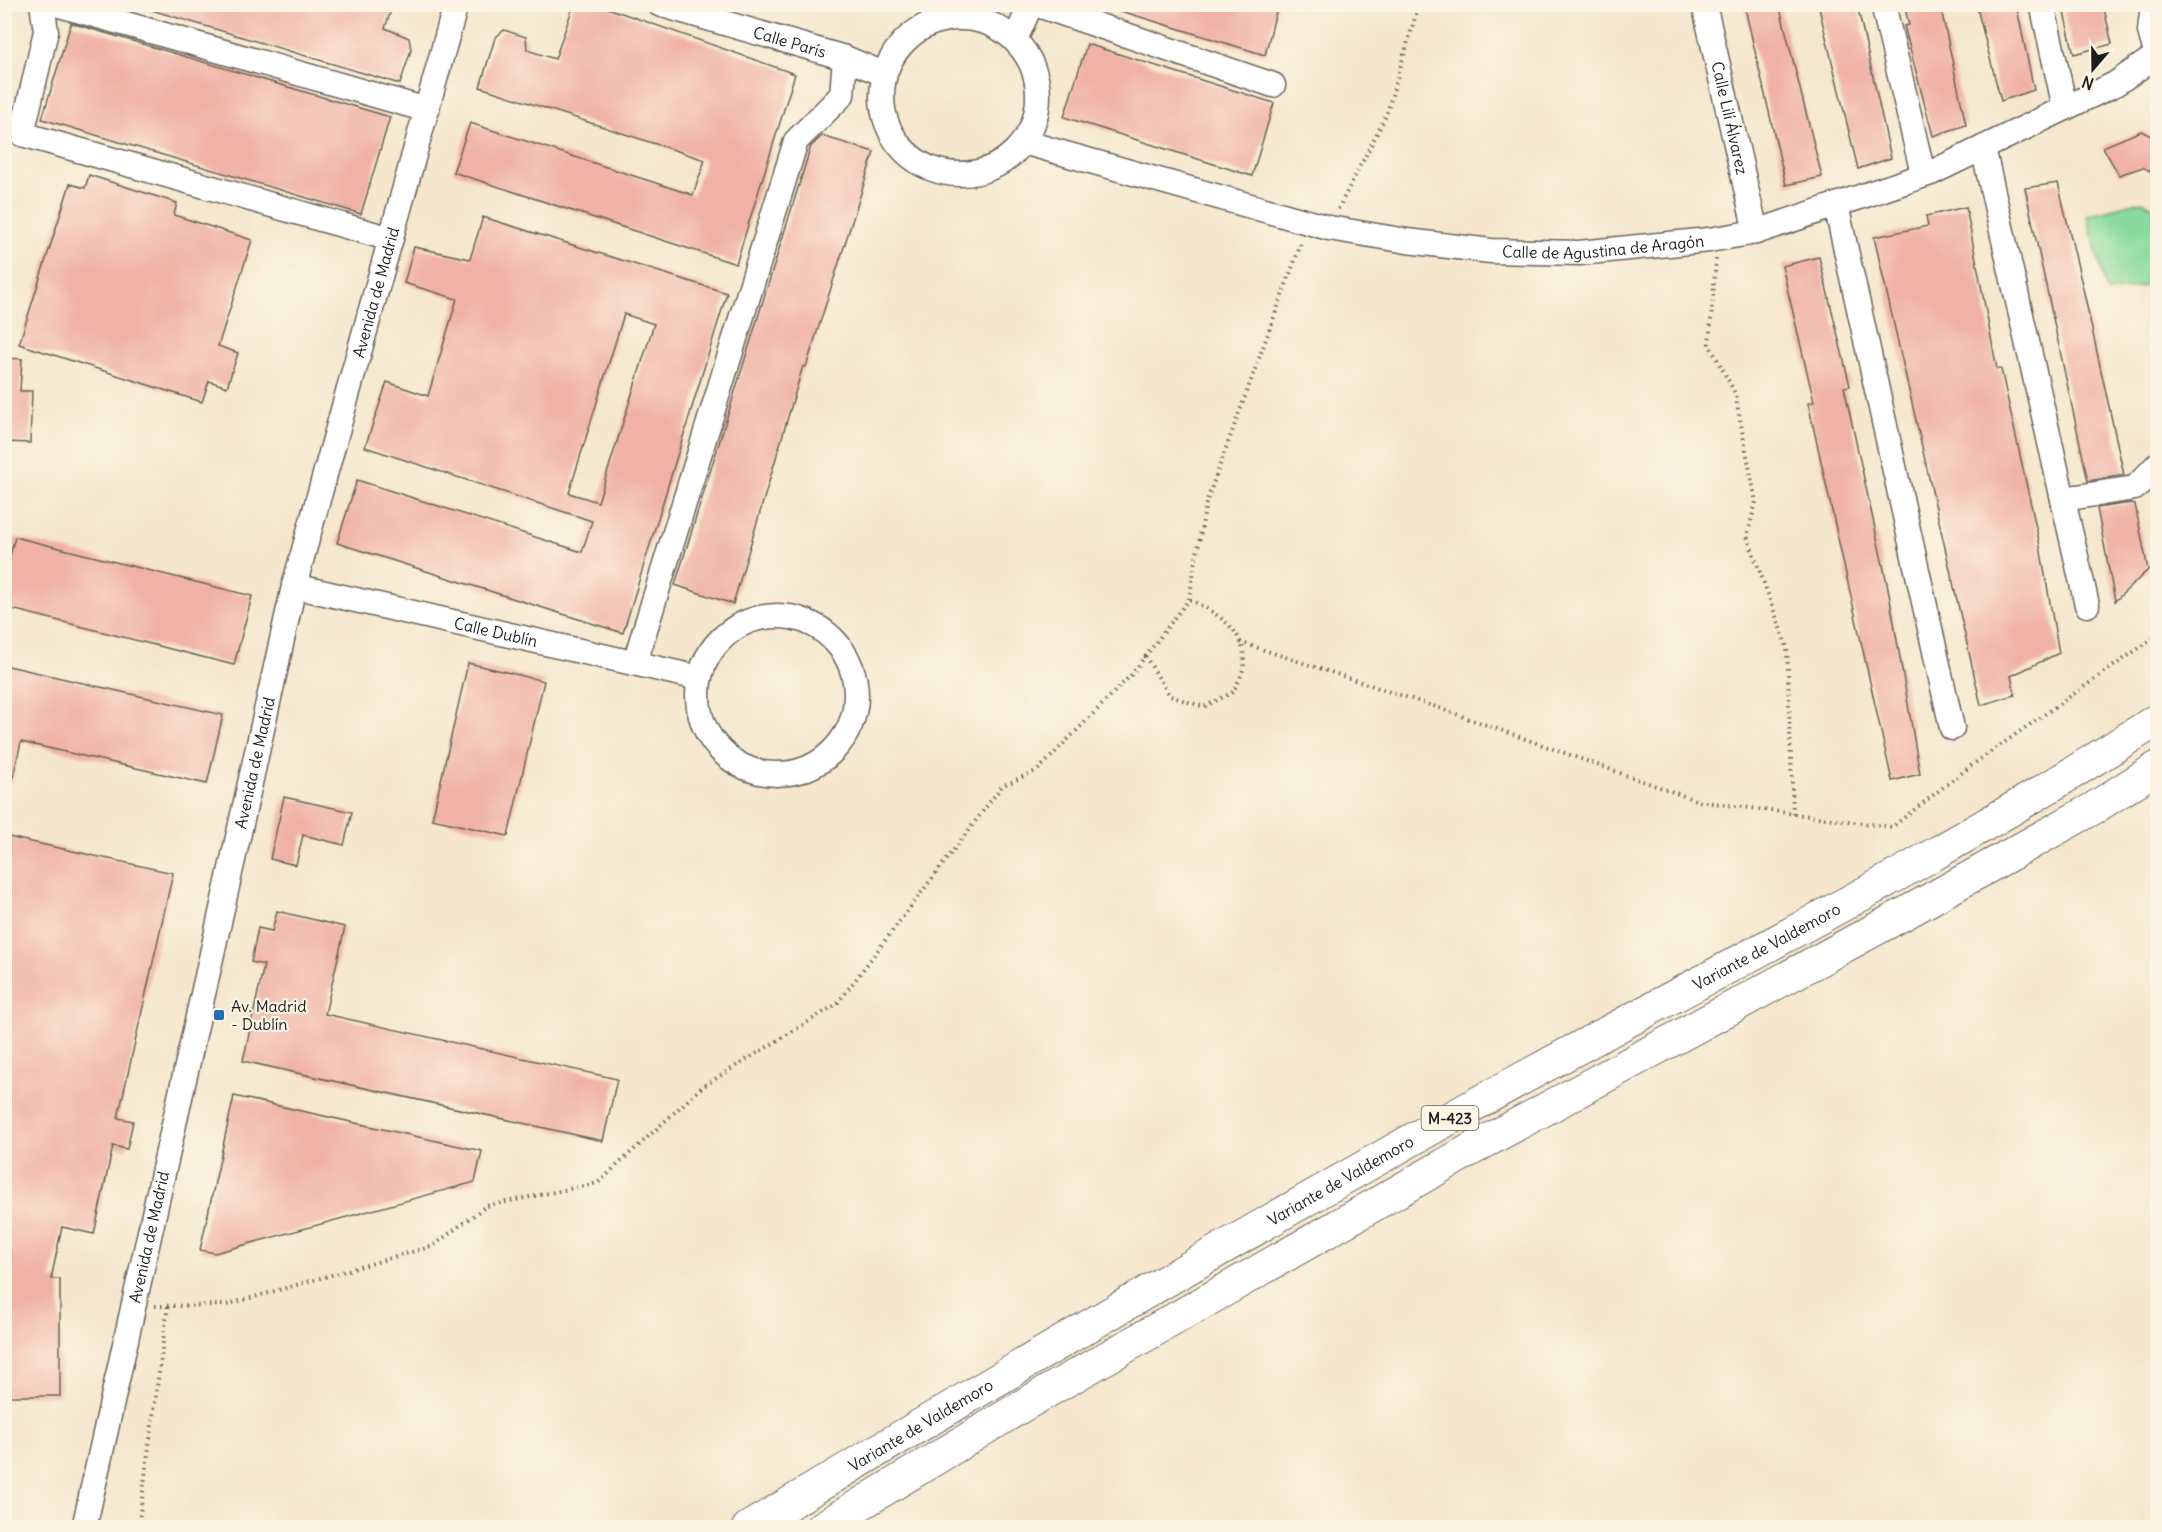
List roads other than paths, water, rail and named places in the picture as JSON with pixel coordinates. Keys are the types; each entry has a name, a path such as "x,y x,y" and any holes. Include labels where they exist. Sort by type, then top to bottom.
{"main road":[{"name":"Variante de Valdemoro","path":"748,1527 1009,1372 1448,1119 1900,875 2072,774 2157,719"},
{"name":"M-423","path":"821,1527 1029,1402 1461,1155 2094,808 2157,767"}],"street":[{"path":"42,4 46,31 22,134 391,239"},
{"path":"56,4 427,110"},
{"name":"Avenida de Madrid","path":"84,1527 294,586 456,4"},
{"name":"Calle París","path":"659,4 845,58 884,74"},
{"path":"1015,40 1033,4 1273,85"},
{"name":"Calle Lilí Álvarez","path":"1704,4 1756,232"},
{"path":"1883,4 1923,174"},
{"path":"2042,4 2066,108"},
{"path":"2153,4 2150,31 2156,58"},
{"path":"951,18 974,19 996,27 1015,40 1029,58 1036,79 1038,101 1034,123 1023,142 1006,159 984,170 961,174 937,170 915,160 897,143 886,122 881,99 884,74 894,53 909,36 929,24 951,18"},
{"path":"635,662 796,141 842,95 845,58"},
{"name":"Calle de Agustina de Aragón","path":"1023,142 1319,226 1407,241 1491,251 1579,253 1718,239 1756,232 1931,173 2115,84 2156,58"},
{"path":"1983,148 2087,605"},
{"path":"1836,205 1952,728"},
{"path":"2063,499 2134,488 2157,464"},
{"name":"Calle Dublín","path":"294,586 699,678"},
{"path":"777,615 811,622 840,645 855,676 856,712 841,744 813,767 778,775 743,767 715,745 699,713 699,678 714,645 742,623 777,615"}],"place":[{"name":"Av. Madrid - Dublín","path":"219,1015"}]}
